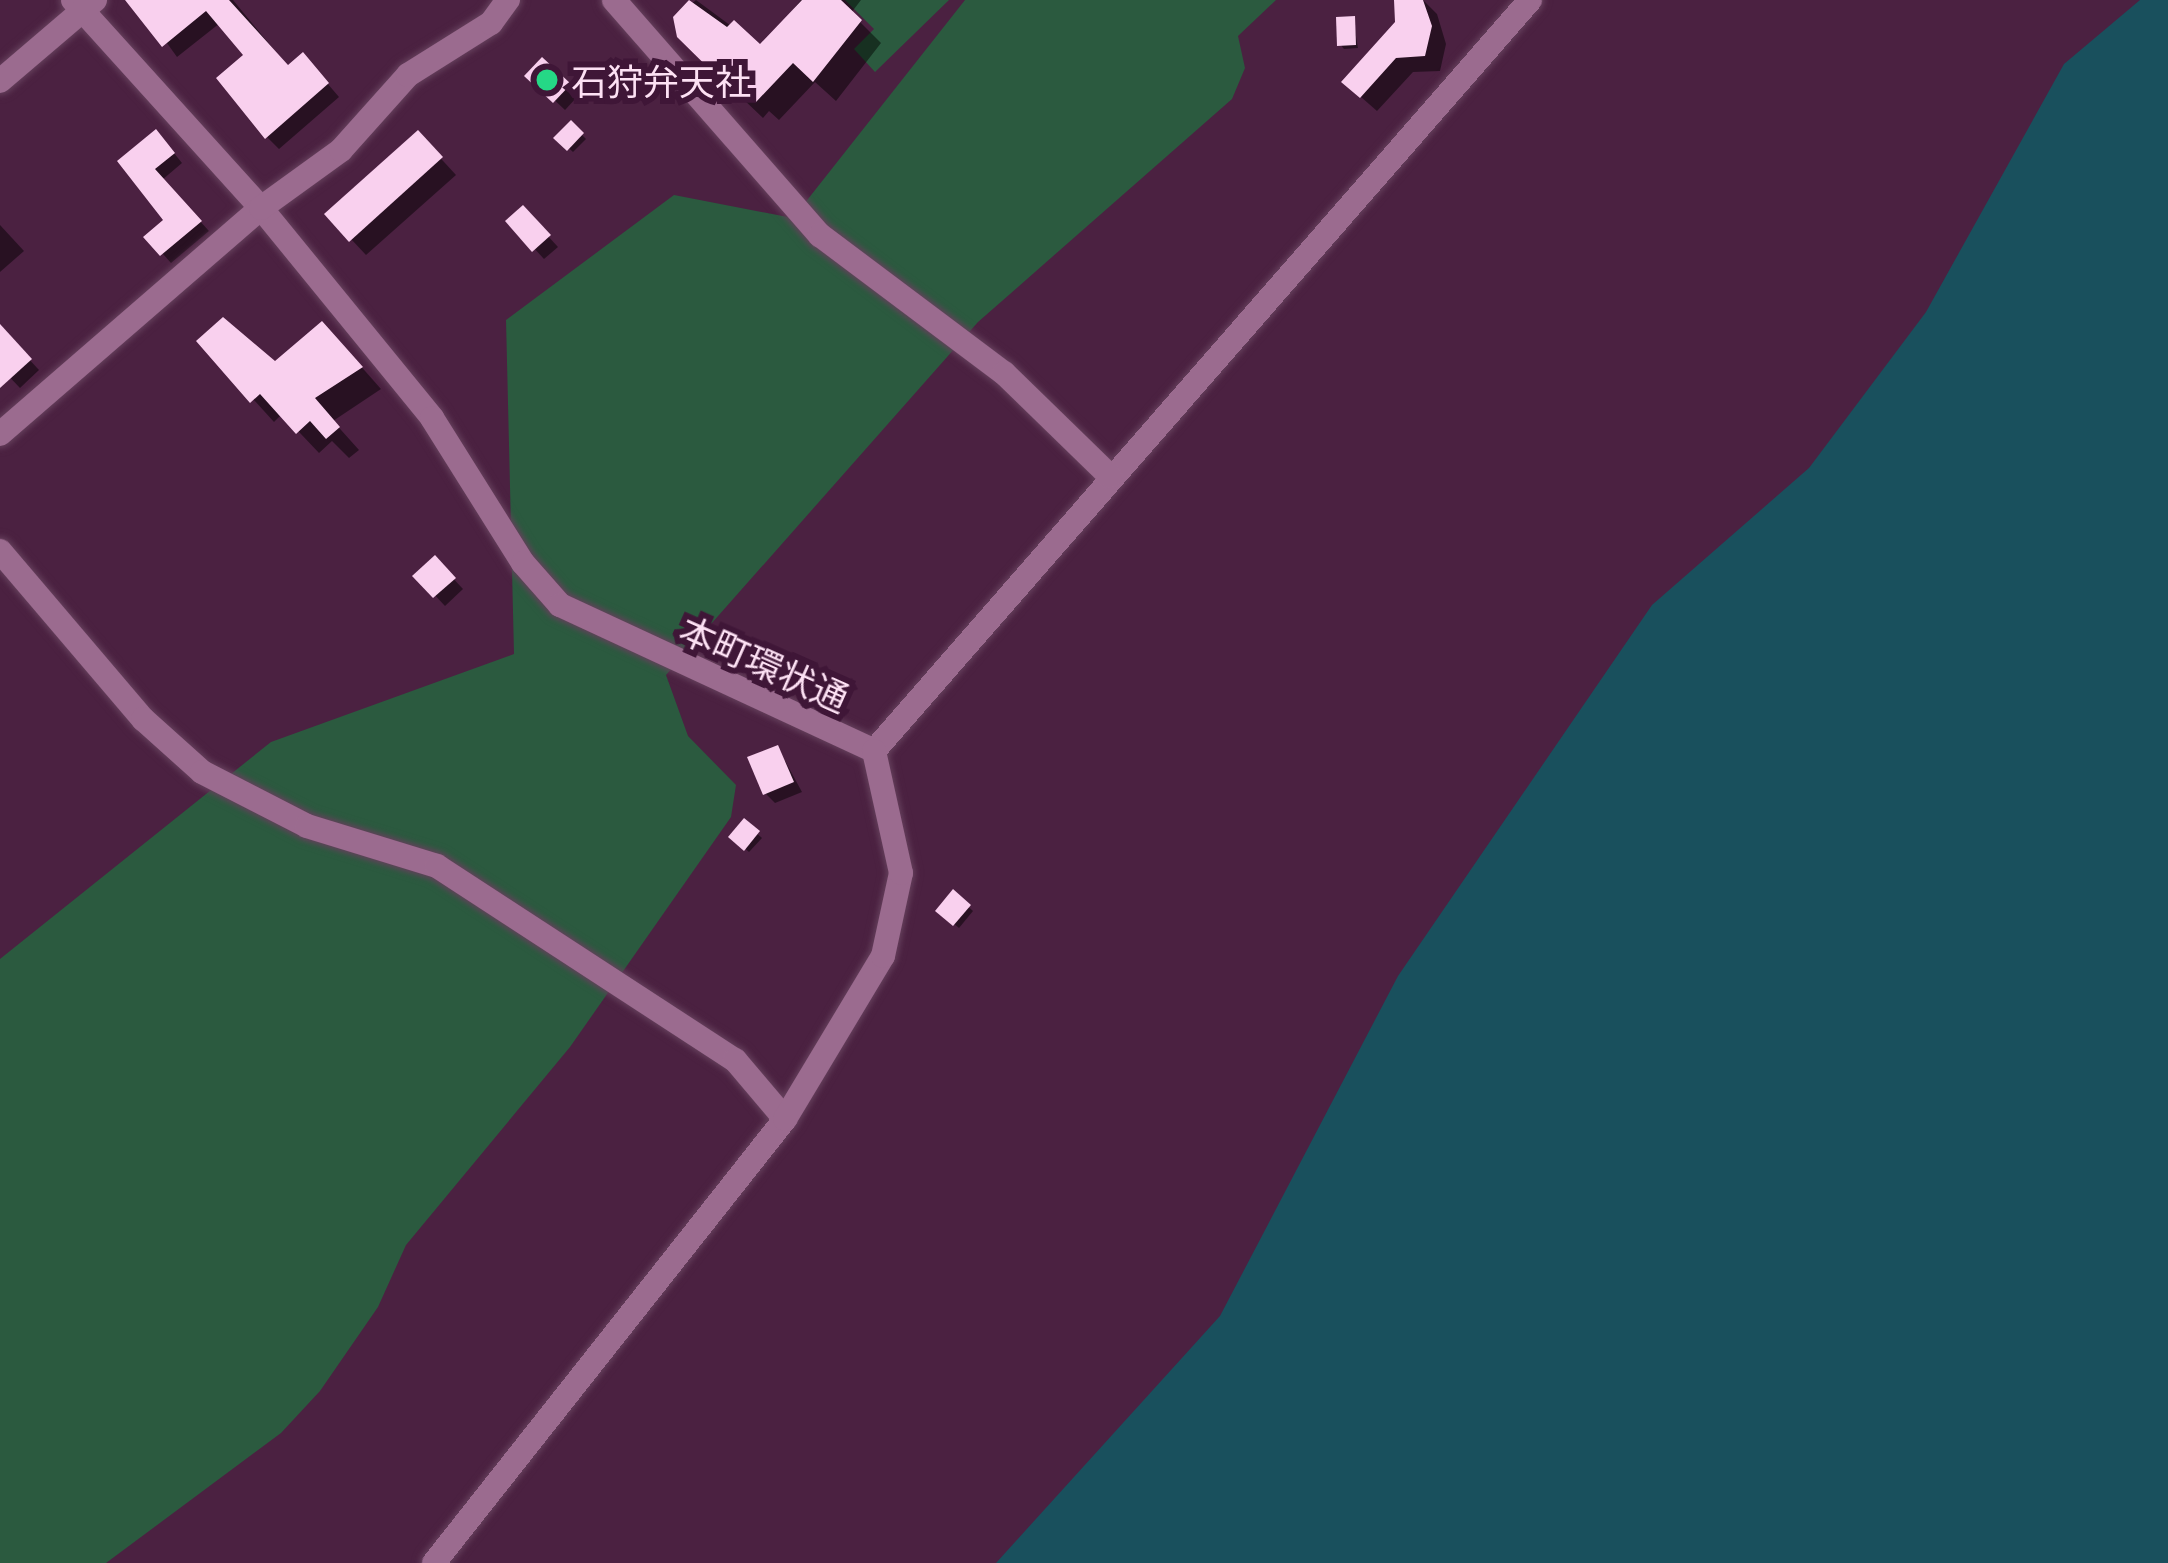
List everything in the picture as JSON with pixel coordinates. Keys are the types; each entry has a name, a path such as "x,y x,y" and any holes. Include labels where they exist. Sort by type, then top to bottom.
{"street":[{"path":"0,434 261,208 340,150 408,74 491,23 508,0"},
{"path":"614,0 820,235 1004,373 1110,476"},
{"name":"本町環状通","path":"84,4 261,208 432,418 523,563 560,605 874,751 1530,0"},
{"path":"0,81 84,4"},
{"path":"0,551 142,719 202,772 307,826 437,866 735,1060 785,1119"},
{"path":"434,1563 785,1119 883,956 901,873 874,751"}],"shaded area":[{"path":"845,0 949,0 875,72 854,49 874,29"},
{"path":"965,0 1276,0 1238,36 1245,68 1232,99 978,322 666,675 688,736 736,785 731,817 570,1047 406,1245 378,1307 320,1391 281,1433 106,1563 0,1563 0,959 271,742 514,654 506,320 674,195 793,218"},
{"path":"2140,0 2168,0 2168,1563 996,1563 1220,1316 1398,976 1652,605 1809,468 1926,312 2064,64"}],"building":[{"path":"125,0 229,0 288,65 303,52 329,83 265,139 216,78 243,55 206,11 162,47"},
{"path":"689,0 727,27 734,20 760,44 802,0 841,0 862,20 813,82 793,63 756,102 746,92 740,99 677,37 673,17"},
{"path":"1394,0 1423,0 1432,26 1425,56 1396,58 1360,98 1341,82 1395,22"},
{"path":"1355,16 1356,45 1337,46 1336,17"},
{"name":"石狩弁天社","path":"542,57 571,84 553,103 524,76"},
{"path":"571,120 584,133 567,151 553,138"},
{"path":"156,129 175,153 155,169 202,221 160,256 143,237 163,220 117,161"},
{"path":"418,130 443,157 349,242 324,214"},
{"path":"523,205 551,235 532,252 505,221"},
{"path":"223,317 275,361 322,321 363,367 315,398 340,427 326,439 310,421 296,434 260,394 250,403 196,341"},
{"path":"0,324 32,359 0,388"},
{"path":"435,555 456,578 433,598 412,576"},
{"path":"778,745 794,782 763,795 747,757"},
{"path":"744,818 760,831 744,851 728,837"},
{"path":"953,889 971,905 953,926 935,911"}],"place":[{"name":"石狩弁天社","path":"547,80"}]}
